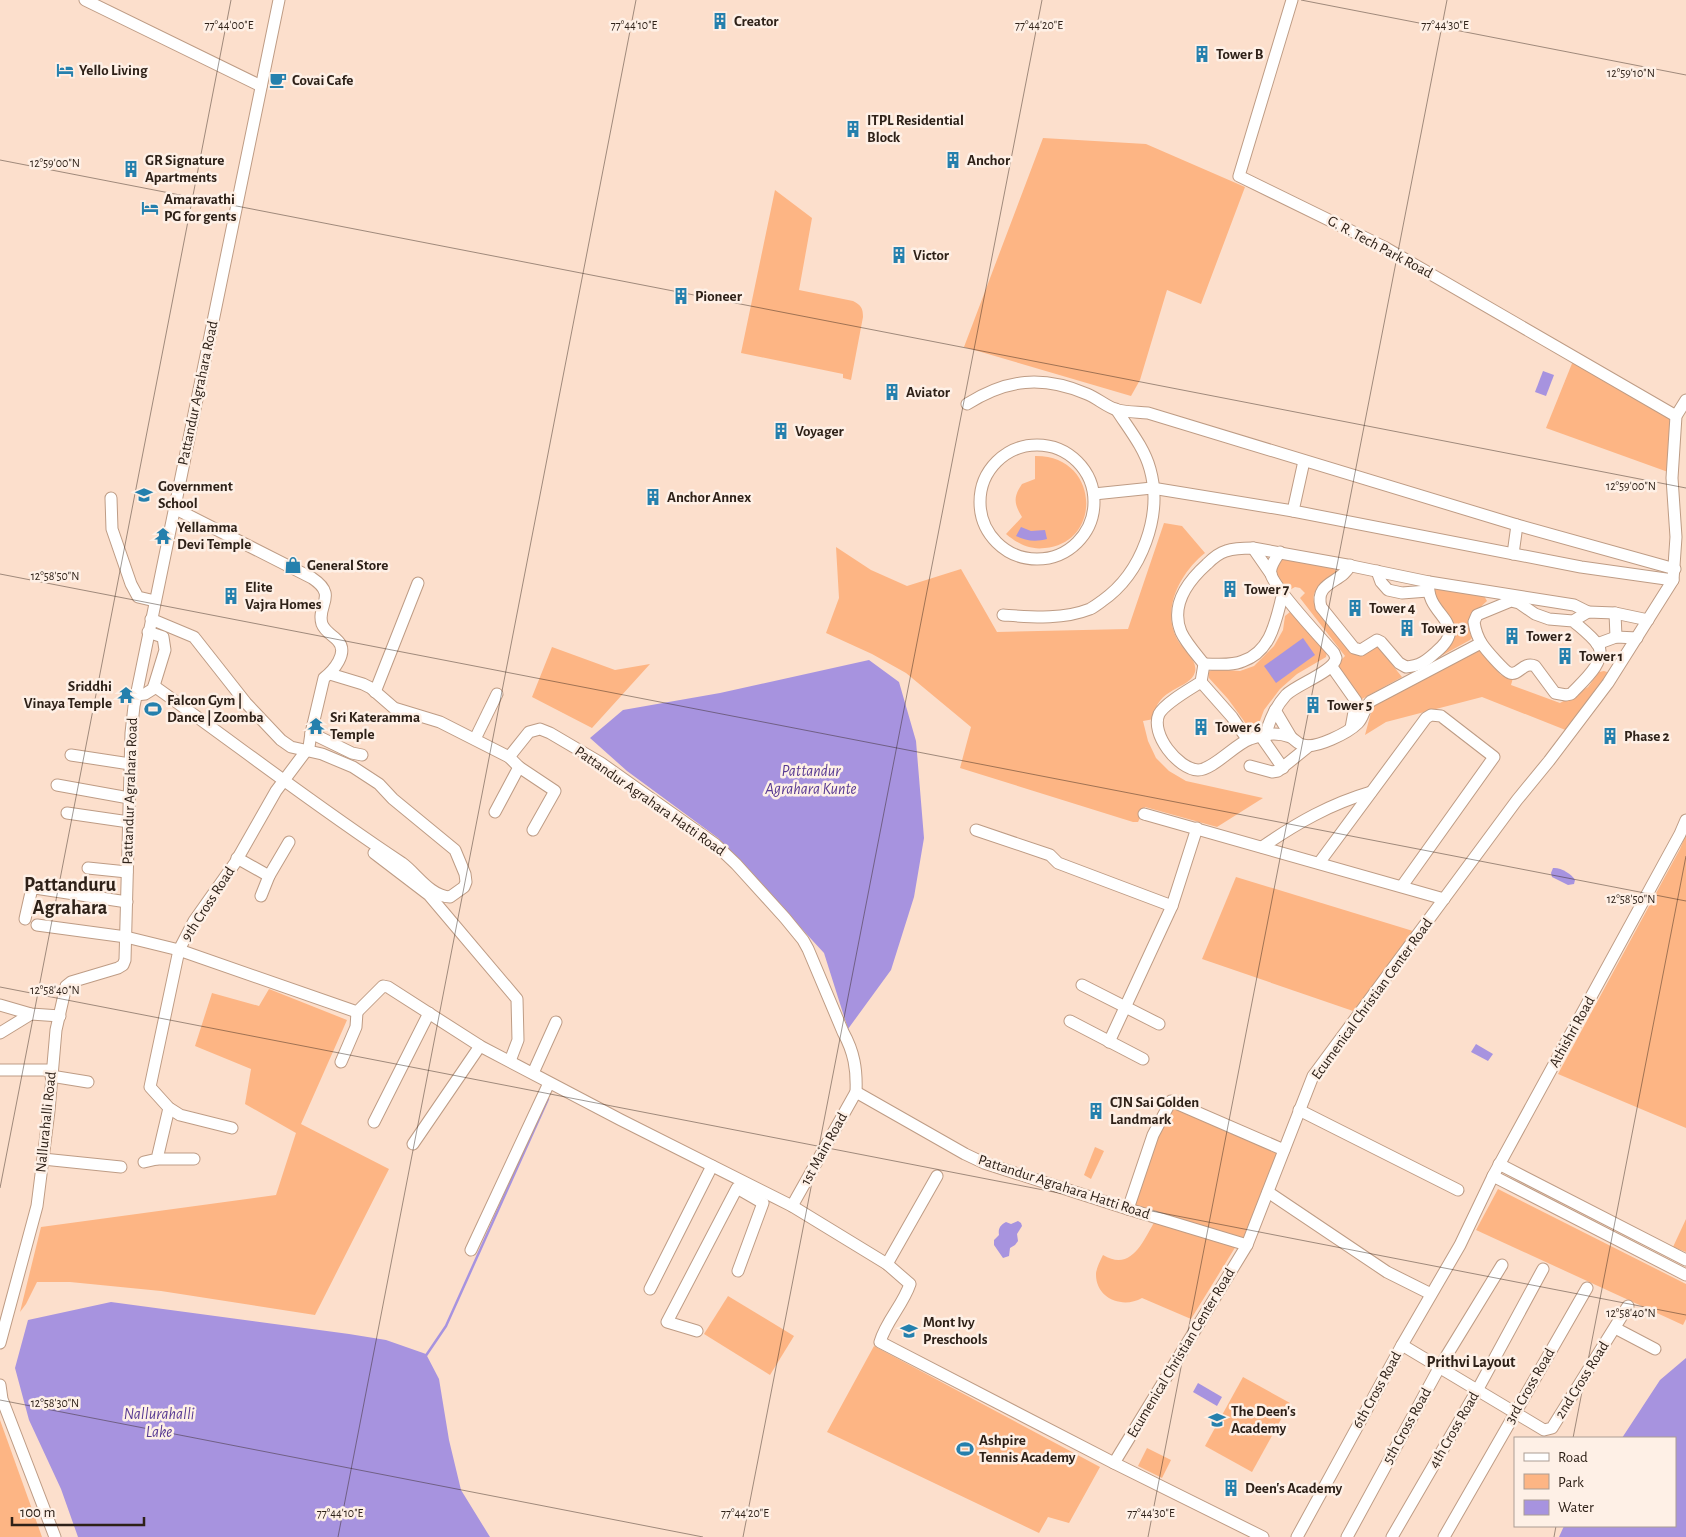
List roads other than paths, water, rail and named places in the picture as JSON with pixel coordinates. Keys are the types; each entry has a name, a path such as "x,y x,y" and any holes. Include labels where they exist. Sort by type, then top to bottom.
{"street":[{"path":"85,0 261,86"},
{"name":"Pattandur Agrahara Road","path":"126,937 131,733 136,695 279,0"},
{"name":"G. R. Tech Park Road","path":"1292,0 1239,176 1384,247 1676,416"},
{"path":"967,404 994,388 1017,383 1041,382 1069,387 1089,394 1116,409 1148,414 1674,574"},
{"path":"1674,574 1676,537 1672,478 1676,416 1686,400"},
{"path":"1003,615 1024,617 1067,616 1092,609 1112,594 1135,564 1144,545 1154,506 1150,469 1144,452 1116,409"},
{"path":"1675,431 1686,437"},
{"path":"1045,444 1063,450 1078,461 1089,476 1094,494 1094,511 1088,528 1078,542 1064,552 1047,558 1029,559 1012,554 998,544 986,530 980,514 979,495 984,478 994,462 1009,451 1026,445 1045,444"},
{"path":"1293,511 1304,461"},
{"path":"1094,494 1152,488 1293,511 1581,567 1674,574"},
{"path":"111,498 112,529 130,584 138,596 155,601"},
{"path":"174,508 312,578 322,586 325,596 322,625 339,642 342,649 340,658 330,674 353,680 371,688 387,703 400,711 432,718 475,739 509,757 520,768 555,791"},
{"path":"1513,554 1517,525"},
{"path":"1253,548 1283,593 1334,653 1335,662 1332,667 1288,693 1275,710 1263,734"},
{"path":"1291,737 1263,734 1247,739 1214,763 1200,770 1188,768 1173,756 1164,745 1158,730 1159,714 1164,707 1201,682 1204,664 1181,633 1178,617 1181,598 1193,577 1225,551 1253,548 1280,552 1377,571 1428,586 1574,605 1588,612 1615,612 1648,620"},
{"path":"1271,574 1271,568 1280,552"},
{"path":"1350,565 1348,570 1326,586 1320,593 1319,601 1321,607 1354,648 1361,650 1377,640 1381,642 1399,663 1406,668 1412,680"},
{"path":"1377,571 1381,582 1388,590 1402,593 1428,586"},
{"name":"Ecumenical Christian Center Road","path":"1114,1463 1246,1244 1313,1076 1517,800 1608,683 1648,620 1674,574"},
{"path":"375,692 418,583"},
{"path":"1406,668 1422,664 1441,648 1449,638 1449,626 1430,599 1428,586"},
{"path":"1204,664 1243,662 1261,652 1273,630 1283,593"},
{"path":"1573,621 1597,644 1600,649 1600,655 1596,666 1571,694 1566,696 1555,693 1535,666 1529,664 1514,673 1507,672 1481,643 1475,627 1477,615 1508,601 1516,601 1535,614 1549,619 1573,621 1588,612"},
{"path":"1615,612 1616,637"},
{"path":"151,619 194,637 246,703 281,740 291,746 322,754 353,767 379,784 393,799 455,850 465,874 466,882 464,887 450,897 438,895 410,868 368,841 154,686"},
{"path":"136,695 146,694 153,689 165,650 163,637 148,632"},
{"path":"1597,644 1616,637 1637,638"},
{"path":"1250,766 1272,772 1283,768 1309,746 1334,739 1359,723 1366,707 1371,701 1481,643"},
{"path":"1332,667 1356,701 1351,728"},
{"name":"9th Cross Road","path":"232,1128 180,1115 169,1108 150,1087 179,950 194,921 237,858 276,791 306,751 322,683 324,678 330,674"},
{"path":"1201,682 1232,717 1247,739"},
{"path":"475,739 497,694"},
{"path":"1275,710 1291,737 1297,743 1309,746"},
{"path":"1319,863 1426,718 1431,715 1441,716 1494,757 1402,886"},
{"name":"Pattandur Agrahara Hatti Road","path":"509,757 529,732 540,729 550,733 616,774 715,844 736,864 785,918 808,949 854,1055 857,1076 856,1092 959,1151 984,1163 1246,1244"},
{"path":"311,733 352,753 362,755"},
{"path":"1263,734 1283,768"},
{"path":"71,755 130,764"},
{"path":"495,812 520,768 528,758"},
{"path":"533,830 562,780"},
{"path":"57,785 129,798"},
{"path":"1262,847 1306,818 1346,799 1371,792"},
{"path":"67,814 129,822"},
{"path":"1144,814 1444,899"},
{"name":"Athishri Road","path":"1460,1246 1499,1164 1686,820"},
{"path":"1109,1042 1172,906 1196,828"},
{"path":"976,830 1050,855 1058,863 1172,906"},
{"path":"344,831 429,895 517,999 518,1040 510,1061"},
{"path":"261,896 269,876 289,842"},
{"path":"237,858 269,876"},
{"path":"88,868 127,872"},
{"path":"25,919 32,888 127,902"},
{"path":"38,925 126,937 179,950 357,1012"},
{"name":"Nallurahalli Road","path":"0,1344 37,1206 56,1030 66,986 71,982 123,965 126,937"},
{"path":"1082,985 1159,1024"},
{"path":"340,1062 356,1027 357,1012 382,986 388,987 480,1046 712,1166 752,1192 763,1203 738,1271"},
{"path":"0,1005 31,1014 60,1016"},
{"path":"0,1033 31,1014"},
{"path":"374,1122 429,1014"},
{"path":"1070,1021 1143,1059"},
{"path":"532,1073 556,1022"},
{"path":"413,1144 480,1046"},
{"path":"0,1070 52,1073 88,1082"},
{"path":"471,1250 548,1082"},
{"name":"1st Main Road","path":"792,1206 856,1092"},
{"path":"1128,1209 1152,1135 1171,1101 1284,1150"},
{"path":"157,1159 169,1108"},
{"path":"1299,1110 1458,1190"},
{"path":"43,1159 121,1167"},
{"path":"144,1162 157,1159 194,1159"},
{"path":"1499,1164 1686,1260"},
{"path":"650,1290 712,1166"},
{"path":"887,1264 937,1176"},
{"path":"1493,1176 1686,1275"},
{"path":"697,1331 667,1322 737,1188 792,1206 887,1264 910,1284 906,1295 882,1333 880,1342 1262,1537"},
{"path":"1268,1192 1387,1272 1431,1294"},
{"name":"6th Cross Road","path":"1297,1537 1402,1345 1460,1246"},
{"name":"5th Cross Road","path":"1347,1537 1439,1368 1502,1265"},
{"name":"4th Cross Road","path":"1392,1537 1543,1269"},
{"name":"3rd Cross Road","path":"1444,1537 1587,1288"},
{"name":"2nd Cross Road","path":"1515,1412 1544,1430 1552,1428 1628,1306"},
{"path":"1614,1328 1656,1350"},
{"path":"1402,1345 1515,1412"},
{"path":"0,1385 2,1399 55,1537"}],"water":[{"path":"1543,371 1554,375 1546,396 1535,392"},
{"path":"1021,527 1031,531 1045,530 1047,539 1031,541 1016,536"},
{"path":"1303,638 1315,655 1276,683 1264,666"},
{"name":"Pattandur Agrahara Kunte","path":"869,660 899,682 916,741 924,838 914,897 891,970 848,1029 824,953 718,838 627,771 590,738 623,710 720,693"},
{"path":"1553,868 1569,873 1575,880 1574,884 1568,885 1552,877"},
{"path":"1476,1044 1493,1054 1488,1061 1471,1052"},
{"path":"1018,1221 1022,1226 1017,1234 1018,1241 1010,1248 1009,1256 1003,1258 994,1245 994,1240 999,1235 999,1229 1002,1224 1006,1222 1011,1224"},
{"name":"Nallurahalli Lake","path":"111,1302 386,1340 426,1354 439,1379 449,1440 461,1490 490,1537 78,1537 61,1489 29,1420 15,1368 28,1320"},
{"path":"1686,1358 1686,1537 1559,1537 1564,1527 1676,1527 1676,1437 1623,1437 1660,1380"},
{"path":"1198,1383 1222,1397 1217,1406 1193,1392"}],"waterway":[{"path":"425,1357 446,1326 548,1099"}],"place":[{"name":"Creator","path":"720,21"},
{"name":"Tower B","path":"1202,54"},
{"name":"Yello Living","path":"65,70"},
{"name":"Covai Cafe","path":"278,80"},
{"name":"ITPL Residential Block","path":"853,129"},
{"name":"Anchor","path":"953,160"},
{"name":"GR Signature Apartments","path":"131,169"},
{"name":"Amaravathi PG for gents","path":"150,208"},
{"name":"Victor","path":"899,255"},
{"name":"Pioneer","path":"681,296"},
{"name":"Aviator","path":"892,392"},
{"name":"Voyager","path":"781,431"},
{"name":"Government School","path":"144,495"},
{"name":"Anchor Annex","path":"653,497"},
{"name":"Yellamma Devi Temple","path":"163,536"},
{"name":"General Store","path":"293,565"},
{"name":"Tower 7","path":"1230,589"},
{"name":"Elite Vajra Homes","path":"231,596"},
{"name":"Tower 4","path":"1355,608"},
{"name":"Tower 3","path":"1407,628"},
{"name":"Tower 2","path":"1512,636"},
{"name":"Tower 1","path":"1565,656"},
{"name":"Sriddhi Vinaya Temple","path":"126,695"},
{"name":"Tower 5","path":"1313,705"},
{"name":"Falcon Gym | Dance | Zoomba","path":"153,709"},
{"name":"Sri Kateramma Temple","path":"316,726"},
{"name":"Tower 6","path":"1201,727"},
{"name":"Phase 2","path":"1610,736"},
{"name":"CJN Sai Golden Landmark","path":"1096,1111"},
{"name":"Mont Ivy Preschools","path":"909,1331"},
{"name":"The Deen's Academy","path":"1217,1420"},
{"name":"Ashpire Tennis Academy","path":"965,1449"},
{"name":"Deen's Academy","path":"1231,1488"}],"district":[{"name":"Pattanduru Agrahara","path":"70,896"},
{"name":"Prithvi Layout","path":"1471,1362"}]}
